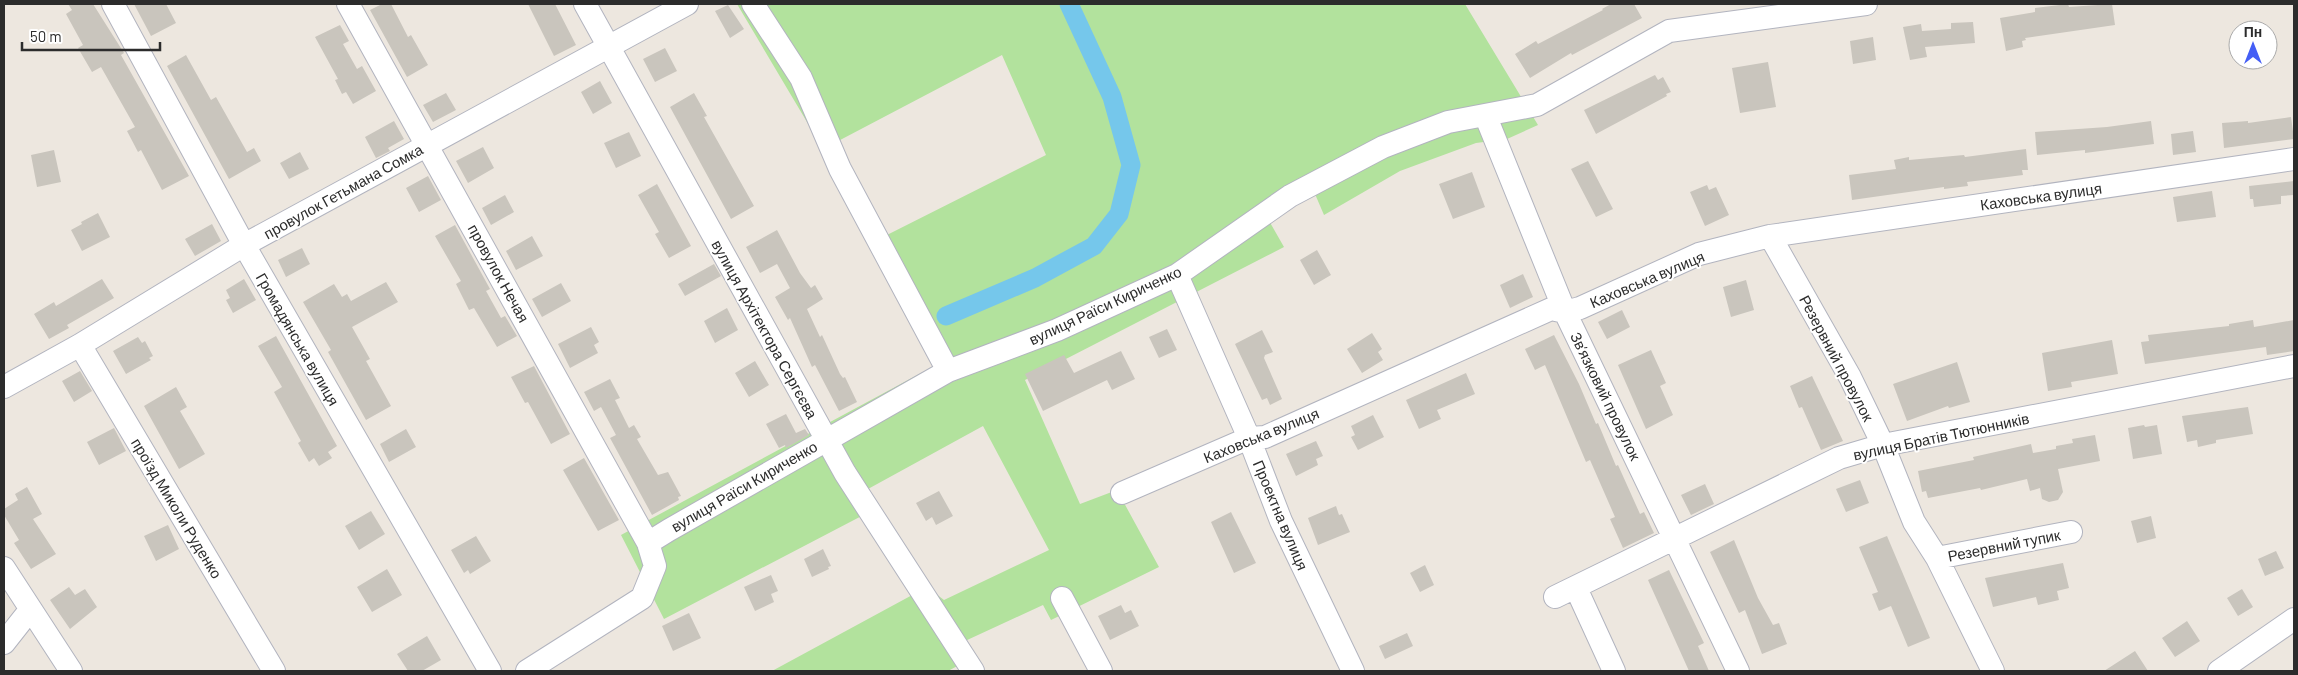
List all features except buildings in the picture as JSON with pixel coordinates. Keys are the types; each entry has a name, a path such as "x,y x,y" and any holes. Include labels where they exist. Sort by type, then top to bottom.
{"street":[{"name":"Громадянська вулиця","path":"114,4 244,246 490,671"},
{"name":"провулок Нечая","path":"348,4 648,543"},
{"name":"вулиця Архітектора Сергєєва","path":"585,4 845,473 973,671"},
{"name":"провулок Гетьмана Сомка","path":"4,387 244,246 687,4"},
{"path":"753,4 801,78 840,169 948,371"},
{"name":"вулиця Раїси Кириченко","path":"648,543 826,439 948,371 1057,330 1177,275 1290,196 1383,147 1448,122 1486,117 1537,105 1668,31 1866,4"},
{"name":"Звʼязковий провулок","path":"1486,117 1565,312 1738,671"},
{"name":"Каховська вулиця","path":"1122,493 1249,438 1265,437 1551,309 1565,312 1580,308 1698,254 1770,236 2294,159"},
{"name":"Резервний провулок","path":"1770,236 1850,377 1882,445 1914,522 1937,558 1993,671"},
{"name":"Проектна вулиця","path":"1177,275 1249,438 1281,521 1353,671"},
{"name":"проїзд Миколи Руденко","path":"80,344 274,671"},
{"name":"вулиця Братів Тютюнників","path":"1555,597 1839,458 1882,445 2294,366"},
{"name":"Резервний тупик","path":"1937,558 2071,532"},
{"path":"528,671 642,598 655,566 648,543"},
{"path":"4,568 71,671"},
{"path":"1576,588 1614,671"},
{"path":"1062,598 1101,671"},
{"path":"4,643 30,610"},
{"path":"2219,671 2294,619"}],"green space":[{"path":"737,4 1465,4 1538,125 1507,139 1476,143 1400,171 1324,215 1315,194 1268,219 1284,247 1025,380 1080,504 1117,490 1159,567 1051,620 1043,605 965,641 974,657 948,671 772,671 927,587 944,600 1049,550 983,426 868,489 875,509 664,619 621,535 934,366 873,242 1046,155 1002,55 823,149"}],"waterway":[{"path":"946,316 1035,278 1094,246 1119,214 1131,165 1112,97 1069,4"}]}
